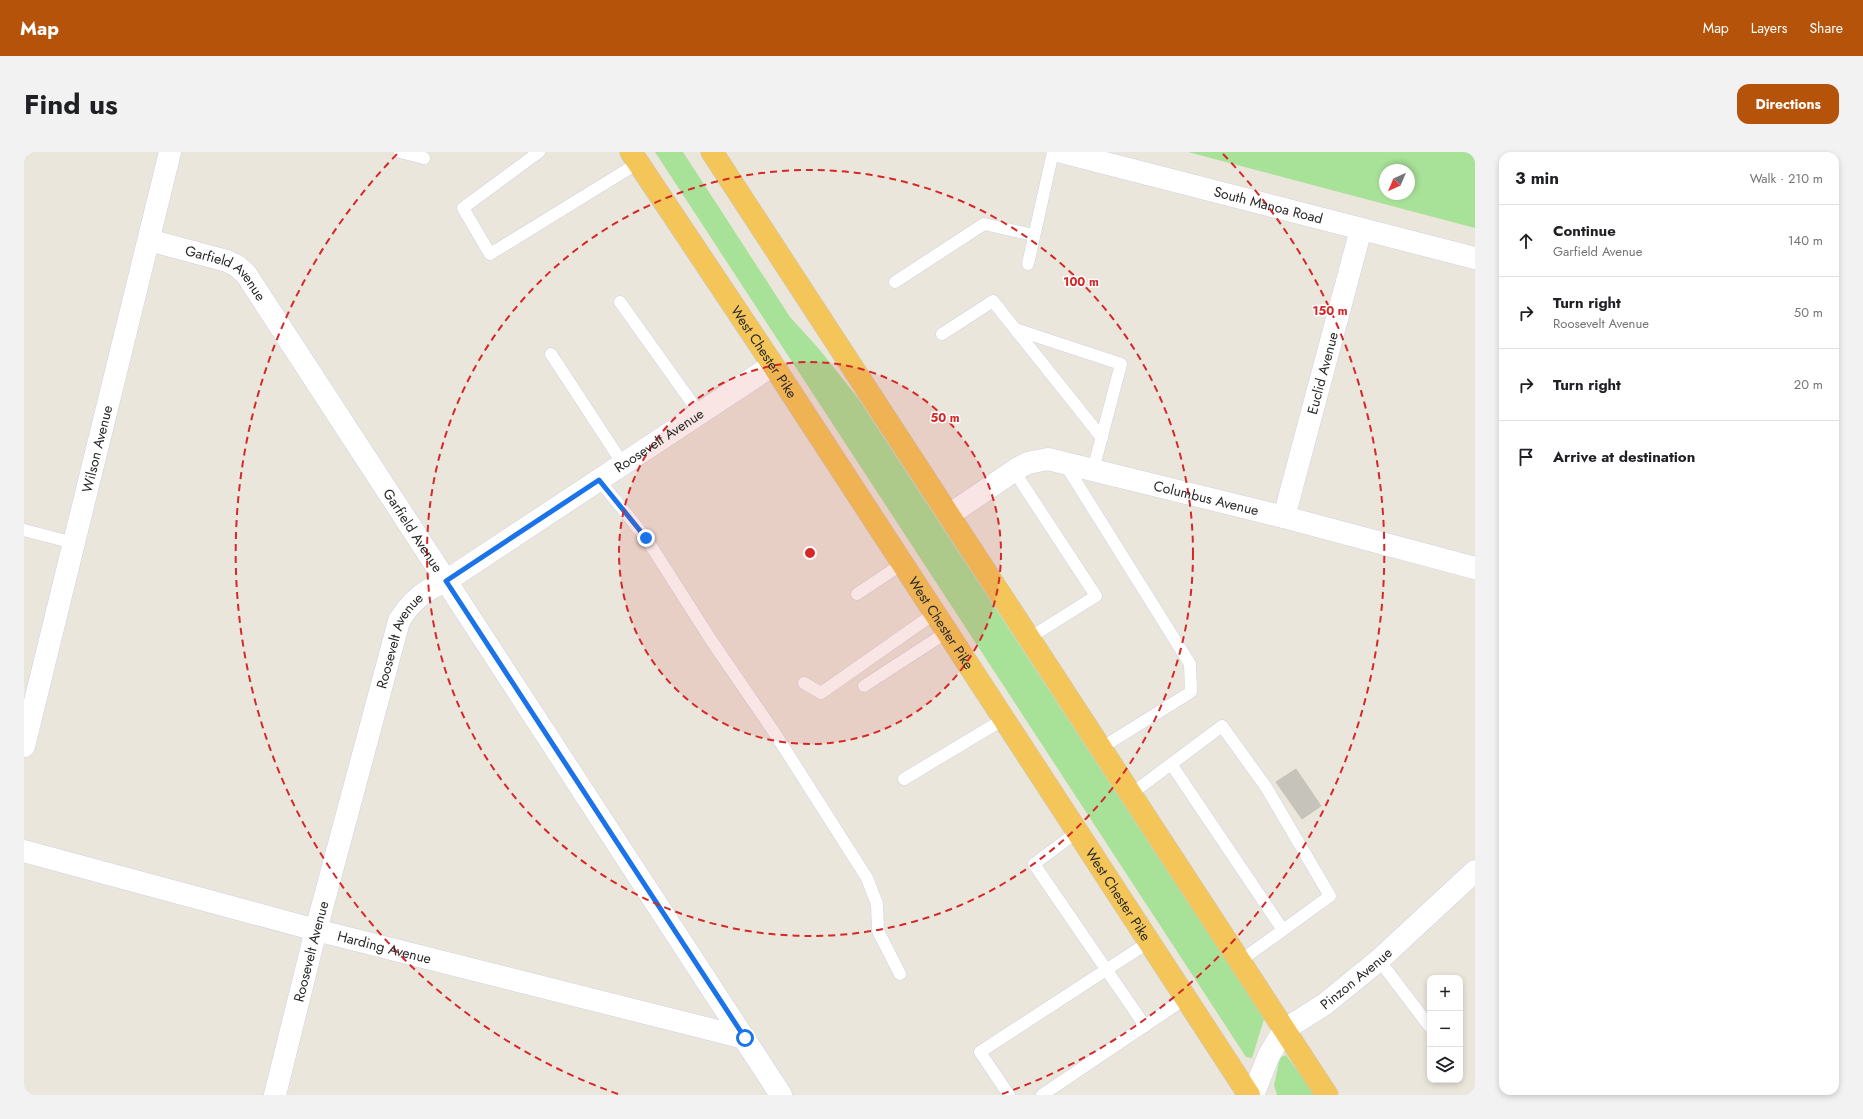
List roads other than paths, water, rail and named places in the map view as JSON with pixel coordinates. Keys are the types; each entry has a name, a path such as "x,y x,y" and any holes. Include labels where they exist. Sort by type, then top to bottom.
{"highway":[{"path":"712,152 1327,1095"},
{"path":"727,152 726,159 729,178"},
{"name":"West Chester Pike","path":"634,158 773,366 1249,1095"}],"street":[{"name":"Wilson Avenue","path":"24,746 170,152"},
{"name":"South Manoa Road","path":"1062,152 1475,258"},
{"name":"Euclid Avenue","path":"1284,517 1361,229"},
{"name":"Garfield Avenue","path":"149,240 227,261 237,266 246,274 781,1095"},
{"name":"Roosevelt Avenue","path":"274,1095 316,930 400,621 414,600 424,592 446,581 773,366"},
{"name":"Columbus Avenue","path":"949,516 1014,471 1028,463 1048,459 1284,517 1475,568"},
{"name":"Harding Avenue","path":"24,851 316,930 745,1038"},
{"name":"Pinzon Avenue","path":"1253,1095 1269,1055 1284,1030 1325,1004 1379,960 1475,871"}],"lane":[{"path":"400,152 424,158"},
{"path":"539,152 463,208 490,254 634,158"},
{"path":"1028,264 1033,236 1053,152"},
{"path":"895,282 984,224 1033,236"},
{"path":"942,334 994,301 1102,438"},
{"path":"620,302 700,414"},
{"path":"1015,329 1121,364 1093,470"},
{"path":"551,354 624,464"},
{"path":"1065,464 1190,664 1191,692 1102,748"},
{"path":"1014,471 1096,596 1029,638"},
{"path":"599,480 646,538 711,640 774,732 867,878 877,904 878,931 900,974"},
{"path":"24,530 74,543"},
{"path":"857,594 902,564"},
{"path":"804,683 821,693 935,613"},
{"path":"864,686 947,632"},
{"path":"904,779 1004,719"},
{"path":"1131,794 1222,726 1266,787 1330,896 1240,961"},
{"path":"1171,764 1283,930"},
{"path":"1077,832 1034,864 1108,969 1145,1026"},
{"path":"1010,1095 980,1052 1149,942"},
{"path":"1379,960 1427,1023"},
{"path":"1042,1095 1186,998"}]}
